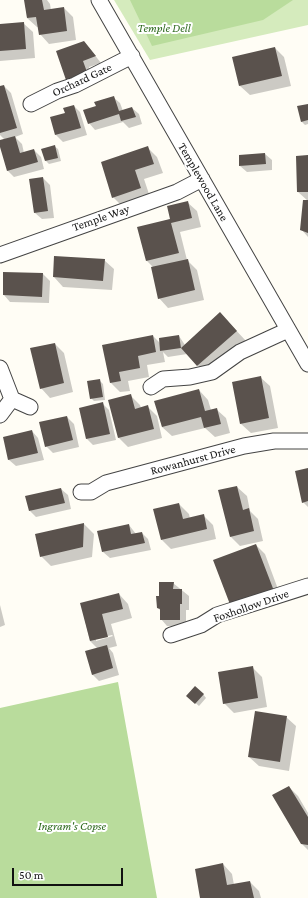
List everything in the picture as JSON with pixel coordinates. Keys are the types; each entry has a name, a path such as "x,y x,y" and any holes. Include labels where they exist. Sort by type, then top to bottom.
{"street":[{"name":"Templewood Lane","path":"99,0 308,364"},
{"name":"Orchard Gate","path":"31,104 57,91 75,85 132,56"},
{"name":"Temple Way","path":"0,255 177,192 202,179"},
{"path":"151,387 163,379 190,377 212,372 240,352 288,330"},
{"path":"0,368 12,399 30,407"},
{"path":"0,415 12,399"},
{"name":"Rowanhurst Drive","path":"81,492 91,492 106,483 244,446 274,441 308,441"},
{"name":"Foxhollow Drive","path":"171,635 201,625 218,615 308,586"}],"green space":[{"name":"Temple Dell","path":"114,0 308,0 308,25 150,60"},
{"path":"130,0 293,0 263,20 152,46"},
{"name":"Ingram's Copse","path":"118,682 157,898 0,898 0,708"}],"building":[{"path":"24,0 42,0 44,10 64,7 67,31 39,35 36,17 27,18"},
{"path":"24,22 26,49 0,51 0,24"},
{"path":"84,41 96,56 83,61 87,72 66,80 56,51"},
{"path":"275,47 282,76 239,86 232,57"},
{"path":"4,85 17,128 0,133 0,86"},
{"path":"114,96 119,111 132,107 136,117 121,121 119,114 88,124 83,110 96,106 94,102"},
{"path":"308,104 308,120 301,122 297,106"},
{"path":"74,105 81,128 55,135 50,117 65,113 63,108"},
{"path":"15,136 20,153 34,149 38,162 7,171 0,147 0,140"},
{"path":"55,145 58,158 45,161 41,149"},
{"path":"148,146 154,164 135,170 141,188 112,198 101,162"},
{"path":"265,153 266,164 239,166 239,155"},
{"path":"308,155 308,192 297,192 296,156"},
{"path":"43,177 48,211 34,213 29,179"},
{"path":"303,200 308,200 308,233 300,230"},
{"path":"188,201 192,218 171,223 179,253 146,261 137,227 170,219 167,206"},
{"path":"54,256 105,259 103,281 53,277"},
{"path":"188,259 195,290 158,299 151,267"},
{"path":"3,272 43,273 42,297 3,295"},
{"path":"220,312 237,331 197,366 181,348"},
{"path":"153,335 156,352 138,356 140,368 119,372 121,381 110,383 102,345"},
{"path":"179,335 181,348 160,351 159,338"},
{"path":"55,343 64,383 40,389 30,348"},
{"path":"261,376 269,418 240,424 232,382"},
{"path":"100,379 103,397 90,399 87,381"},
{"path":"199,389 205,411 217,408 221,424 204,428 201,417 162,427 154,401"},
{"path":"131,394 135,409 148,405 154,429 118,438 108,400"},
{"path":"103,402 110,434 86,439 79,408"},
{"path":"67,416 73,440 45,447 39,422"},
{"path":"32,430 38,453 8,460 3,437"},
{"path":"308,468 308,501 302,503 295,471"},
{"path":"237,486 243,510 249,508 254,531 230,537 218,490"},
{"path":"61,488 65,503 29,511 25,496"},
{"path":"179,503 183,519 204,514 207,529 161,540 153,509"},
{"path":"84,523 83,547 40,557 35,534"},
{"path":"129,524 131,534 142,532 145,543 102,552 97,531"},
{"path":"256,544 274,591 231,607 213,560"},
{"path":"159,582 174,582 173,589 182,589 180,620 160,620 160,609 157,608 156,596 159,596"},
{"path":"119,593 123,609 102,614 108,637 90,641 80,603"},
{"path":"107,645 113,668 92,675 85,651"},
{"path":"253,666 258,698 223,704 218,672"},
{"path":"195,686 204,694 195,704 186,696"},
{"path":"255,711 287,716 280,762 248,757"},
{"path":"289,786 308,817 308,845 301,844 272,795"},
{"path":"223,863 227,885 250,881 254,898 200,898 195,869"}]}
